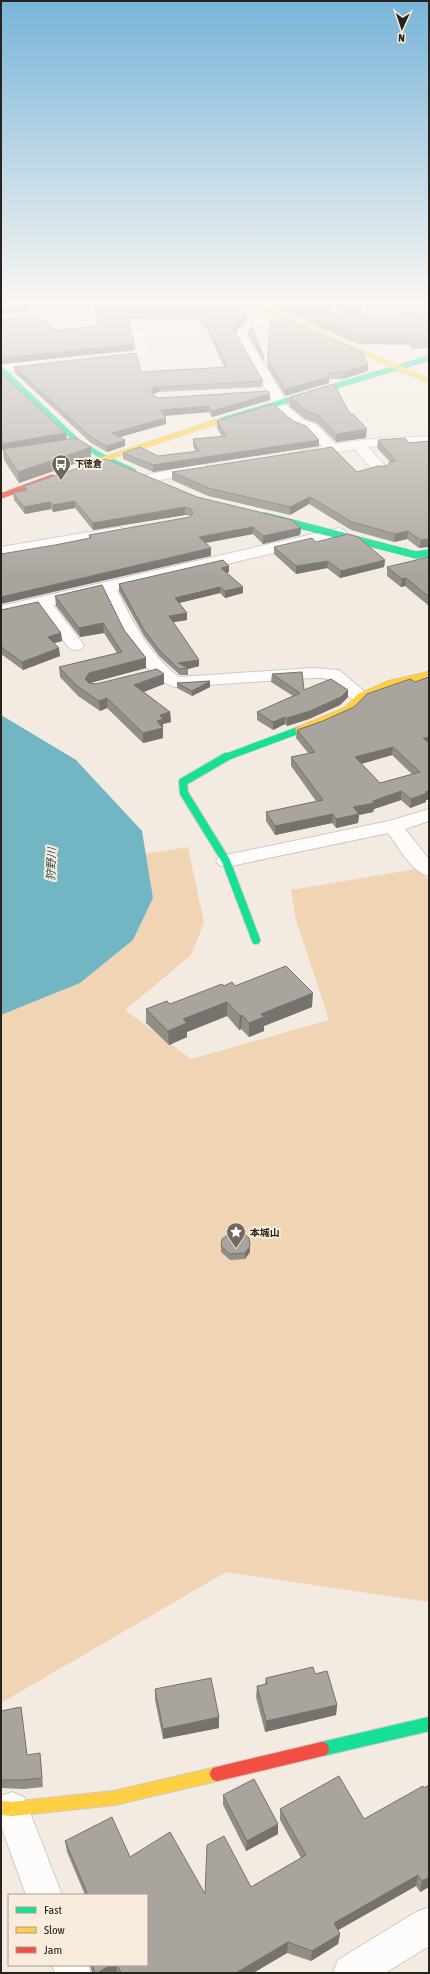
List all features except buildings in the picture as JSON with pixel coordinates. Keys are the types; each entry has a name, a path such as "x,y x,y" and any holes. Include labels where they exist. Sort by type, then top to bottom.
{"street":[{"path":"30,396 80,443 105,458 163,484"},
{"path":"268,396 276,399"},
{"path":"274,396 299,423 312,428 330,448"},
{"path":"90,464 287,396"},
{"path":"294,455 358,444 405,440 429,441"},
{"path":"64,446 80,443"},
{"path":"358,444 381,469"},
{"path":"150,478 212,467"},
{"path":"1,496 60,475"},
{"path":"258,514 339,533 416,555 427,556"},
{"path":"1,552 131,530"},
{"path":"1,611 108,587 254,551 339,533"},
{"path":"108,587 138,643 155,666 175,682 313,673 333,674 360,697"},
{"path":"43,602 76,645"},
{"path":"140,677 162,671"},
{"path":"256,940 226,862 184,793 183,782 200,769 236,752 316,724 347,710 360,697 389,684 429,675"},
{"path":"226,862 393,826 429,815"},
{"path":"393,826 420,862 429,870"},
{"path":"44,1894 7,1808 114,1798 429,1724"},
{"path":"351,1973 429,1925"}],"shaded area":[{"path":"188,847 204,923 191,955 125,1010 191,1059 329,1020 296,920 291,890 416,869 429,880 429,1602 226,1572 1,1703 1,1015 80,983 133,940 153,898 145,854"}],"water":[{"name":"狩野川","path":"1,715 76,760 142,831 153,898 133,940 80,983 1,1015"}],"traffic: fast":[{"path":"30,396 78,442 105,458 133,471"},
{"path":"219,421 302,396"},
{"path":"265,516 416,555 429,553"},
{"path":"256,940 226,861 184,793 183,782 210,764 224,757 299,730"},
{"path":"322,1749 429,1724"}],"traffic: slow":[{"path":"98,461 219,421"},
{"path":"299,730 347,710 360,697 389,684 429,675"},
{"path":"1,1808 12,1809 114,1798 217,1774"}],"traffic: jam":[{"path":"1,496 52,477"},
{"path":"217,1774 322,1749"}],"place":[{"name":"下徳倉","path":"61,481"},
{"name":"本城山","path":"236,1249"}]}
